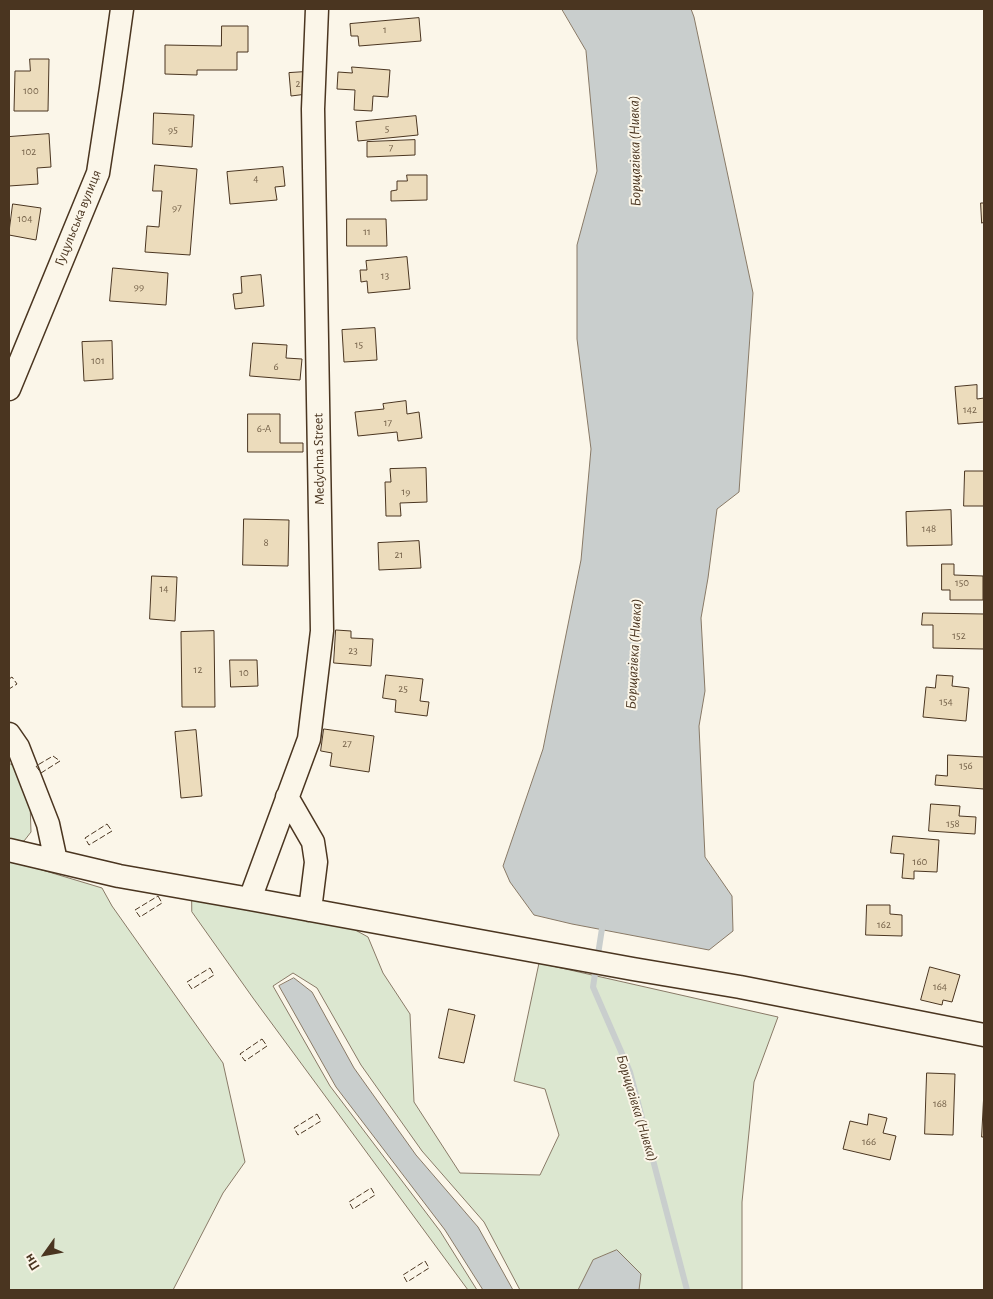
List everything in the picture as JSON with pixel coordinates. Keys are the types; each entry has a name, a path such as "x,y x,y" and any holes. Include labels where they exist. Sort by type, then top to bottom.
{"street":[{"name":"Гуцульська вулиця","path":"9,389 98,173 122,9"},
{"name":"Medychna Street","path":"250,899 309,739 322,631 313,109 317,9"},
{"path":"9,734 18,747 48,824 56,861"},
{"path":"287,797 313,842 316,862 310,910"},
{"path":"9,850 118,876 740,987 984,1035"}],"green space":[{"path":"9,763 18,769 30,802 31,832 24,841 9,842"},
{"path":"9,860 102,888 112,906 223,1063 245,1162 223,1193 173,1290 9,1290"},
{"path":"192,896 348,926 368,937 383,973 410,1014 414,1102 460,1173 540,1175 559,1135 545,1089 514,1081 539,963 778,1017 754,1082 742,1202 742,1290 520,1290 484,1222 422,1151 361,1065 317,988 293,973 273,986 330,1086 440,1231 477,1290 468,1290 192,912"}],"water":[{"path":"562,9 691,9 753,293 739,492 717,509 701,618 705,691 699,726 705,857 732,896 733,931 709,950 534,915 510,882 503,866 543,749 581,560 591,449 577,339 577,245 597,171 586,51"},
{"path":"294,978 312,992 354,1068 416,1155 478,1227 513,1290 483,1290 445,1230 336,1087 279,986"},
{"path":"617,1250 641,1274 639,1290 578,1290 593,1260"}],"building":[{"path":"419,18 421,41 359,46 358,36 351,36 350,24"},
{"path":"222,26 248,26 248,52 237,52 237,70 197,70 197,75 165,74 165,45 221,46"},
{"path":"30,59 49,59 48,111 14,111 15,71 30,71"},
{"path":"352,67 390,70 388,97 373,96 372,111 354,110 355,90 337,89 338,72 352,73"},
{"path":"305,72 307,94 291,96 289,73"},
{"path":"154,113 194,115 192,147 153,144"},
{"path":"416,116 418,135 358,141 356,122"},
{"path":"49,134 51,167 37,168 38,184 9,186 9,137"},
{"path":"415,140 415,155 367,157 367,142"},
{"path":"155,165 197,169 190,255 145,252 147,226 159,227 162,191 153,191"},
{"path":"283,167 285,186 275,187 277,200 230,204 227,172"},
{"path":"407,175 427,175 427,200 391,201 391,191 397,190 397,181 407,181"},
{"path":"981,203 984,203 984,222 982,223"},
{"path":"13,204 41,208 36,240 9,235"},
{"path":"347,219 386,219 387,246 347,246"},
{"path":"407,257 410,289 368,293 367,281 361,282 360,270 367,270 366,261"},
{"path":"113,268 168,273 166,305 110,301"},
{"path":"261,275 264,306 235,309 233,294 242,293 241,277"},
{"path":"375,328 377,360 344,362 342,330"},
{"path":"112,341 113,379 84,381 82,342"},
{"path":"253,343 287,345 286,358 302,359 300,380 250,376"},
{"path":"977,385 977,399 984,398 984,422 958,424 955,387"},
{"path":"406,401 407,414 419,412 422,438 398,441 397,432 358,436 355,412 384,409 383,404"},
{"path":"248,414 280,414 280,443 303,443 303,452 248,452"},
{"path":"426,468 427,502 400,503 401,516 386,516 385,482 391,482 390,469"},
{"path":"965,471 984,471 984,506 964,506"},
{"path":"951,510 952,545 907,546 906,512"},
{"path":"244,519 289,520 288,566 243,565"},
{"path":"419,541 421,568 379,570 378,543"},
{"path":"942,564 954,564 954,575 983,576 983,600 950,600 950,590 942,590"},
{"path":"152,576 177,577 175,621 150,619"},
{"path":"923,613 984,614 984,649 933,648 933,625 922,625"},
{"path":"336,630 351,631 351,638 373,639 371,666 334,663"},
{"path":"214,631 215,707 182,707 181,632"},
{"path":"230,660 257,660 258,686 231,687"},
{"path":"386,675 423,679 420,701 429,702 427,716 395,712 396,700 383,698"},
{"path":"937,675 953,676 952,686 969,688 966,721 923,717 926,687 935,688"},
{"path":"324,729 374,736 369,772 330,766 332,753 321,751"},
{"path":"196,730 202,796 181,798 175,732"},
{"path":"948,755 984,757 984,789 935,785 936,775 947,776"},
{"path":"931,804 960,806 959,816 976,817 975,834 929,831"},
{"path":"893,836 939,840 937,872 914,871 914,879 902,878 904,854 891,853"},
{"path":"867,905 890,905 890,914 902,915 902,936 866,935"},
{"path":"930,967 960,975 952,1002 943,1000 942,1005 921,1000"},
{"path":"449,1009 475,1015 464,1063 439,1058"},
{"path":"927,1073 955,1074 953,1135 925,1134"},
{"path":"984,1091 984,1137 982,1137"},
{"path":"869,1114 887,1118 883,1133 896,1136 890,1160 843,1149 850,1121 867,1125"}],"waterway":[{"name":"Борщагівка (Нивка)","path":"603,922 593,987 630,1072 687,1290"}],"fence":[{"path":"9,679 12,677 17,684 9,689"},
{"path":"53,756 60,761 41,773 36,766 53,756"},
{"path":"107,824 112,831 89,845 85,838 107,824"},
{"path":"158,896 162,903 140,917 135,910 158,896"},
{"path":"210,968 214,975 192,989 187,982 210,968"},
{"path":"262,1039 267,1046 245,1061 240,1054 262,1039"},
{"path":"317,1114 321,1121 298,1135 294,1128 317,1114"},
{"path":"371,1188 375,1195 353,1209 349,1202 371,1188"},
{"path":"425,1261 429,1268 407,1282 403,1275 425,1261"}]}
